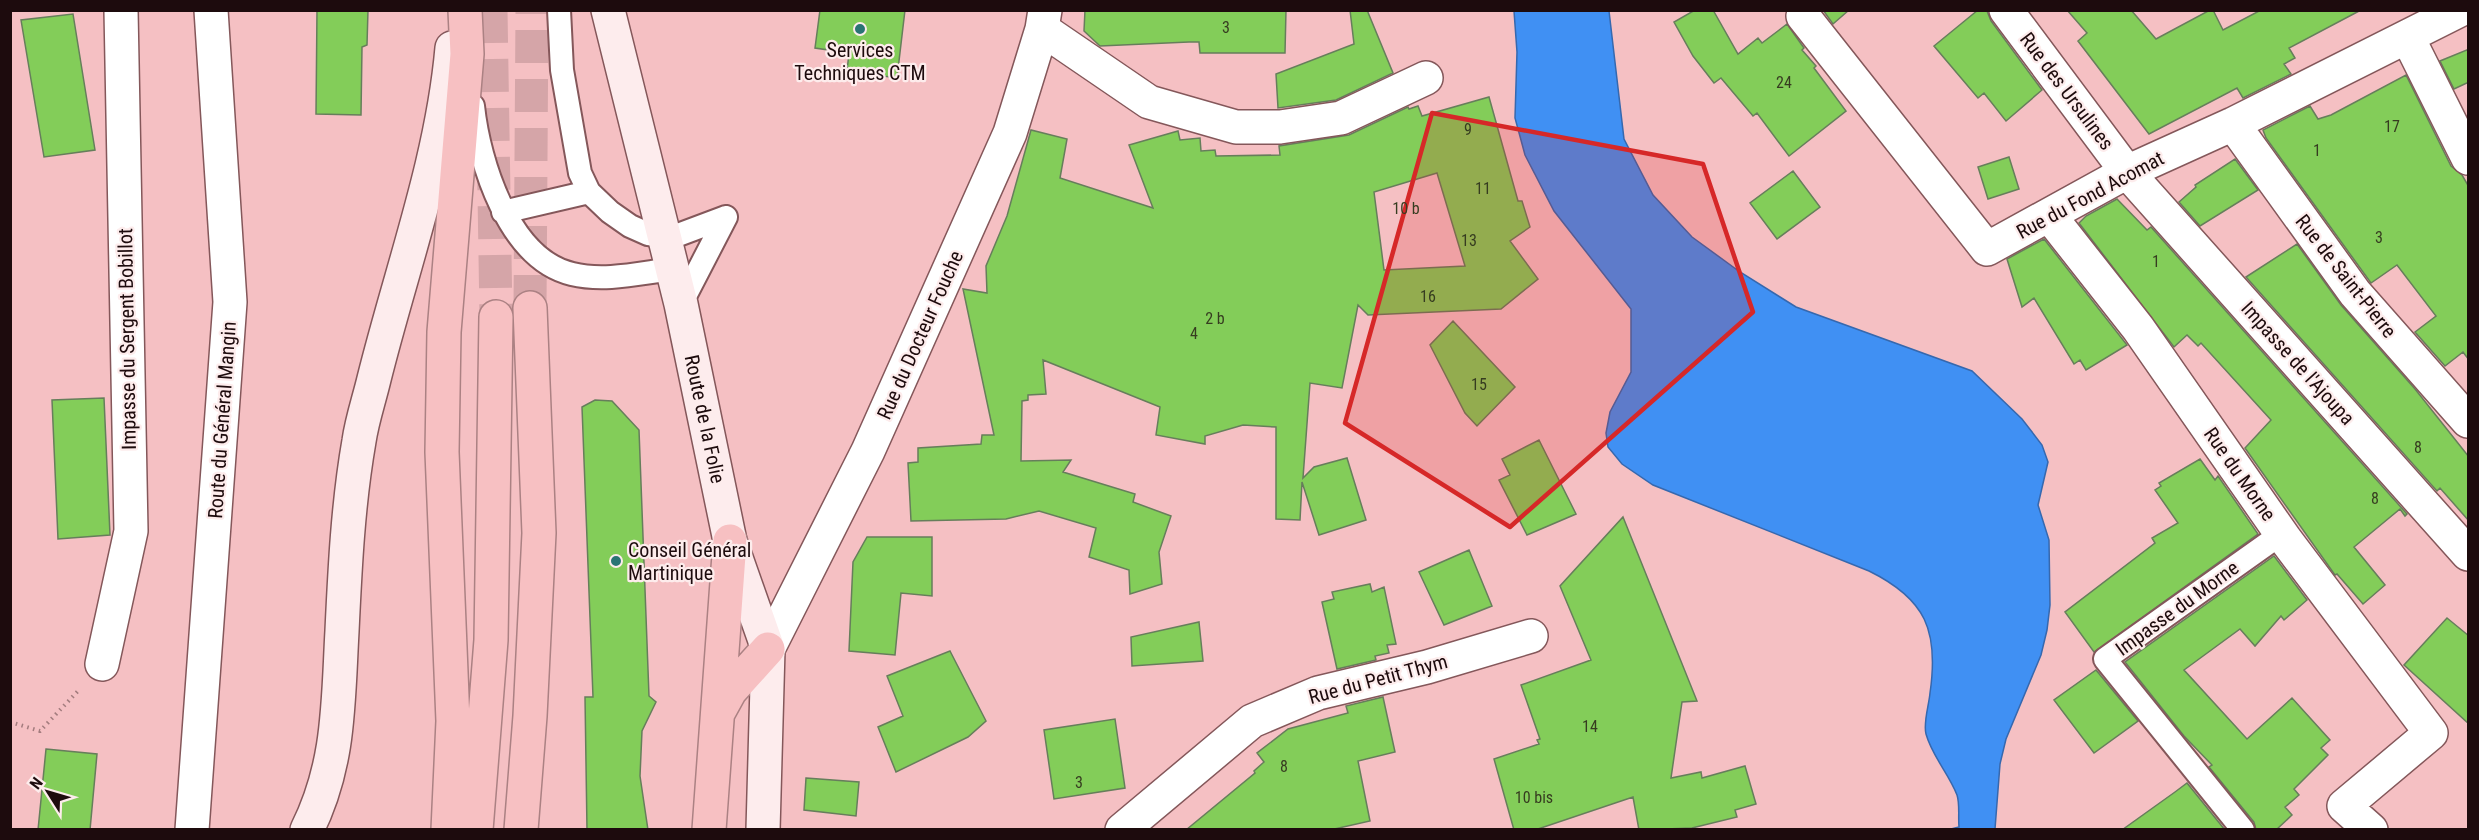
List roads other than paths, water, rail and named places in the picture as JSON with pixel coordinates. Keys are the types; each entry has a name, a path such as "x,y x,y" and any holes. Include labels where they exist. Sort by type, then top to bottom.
{"highway":[{"path":"448,830 453,721 444,521 444,332 467,54 465,10"},
{"path":"521,830 530,716 539,533 530,308"},
{"path":"476,830 491,640 496,317"},
{"path":"709,830 730,541"},
{"path":"717,715 730,691 744,673 768,650"}],"street":[{"name":"Impasse du Sergent Bobillot","path":"102,664 131,531 121,10"},
{"name":"Route du Général Mangin","path":"192,830 230,302 212,10"},
{"path":"306,830 323,793 334,751 347,515 359,438 435,152 448,87 455,10"},
{"name":"Route de la Folie","path":"608,10 645,165 673,269 730,541 768,650 763,830"},
{"name":"Rue des Ursulines","path":"2006,10 2127,172"},
{"name":"Rue du Fond Acomat","path":"1803,16 1987,249 2127,172 2233,124 2460,10"},
{"path":"1043,20 1149,102 1236,127 1280,127 1341,118 1426,78"},
{"name":"Rue du Docteur Fouche","path":"768,650 868,451 1010,133 1043,20"},
{"path":"2408,38 2469,158"},
{"name":"Rue de Saint-Pierre","path":"2233,124 2355,293 2457,389 2469,422"},
{"name":"Impasse de l'Ajoupa","path":"2127,172 2469,554"},
{"name":"Rue du Morne","path":"2049,215 2138,328 2281,534 2431,733 2344,806 2370,830"},
{"name":"Rue du Petit Thym","path":"1122,830 1252,721 1318,693 1427,668 1531,636"}],"lane":[{"path":"559,10 562,70 580,173 589,192 630,226 648,234 678,235 726,217 681,304"},
{"path":"467,54 475,130 482,159 504,212 545,263 575,275 608,278 673,269"},
{"path":"504,212 589,192"},
{"name":"Impasse du Morne","path":"2243,830 2105,660 2281,534"}],"water":[{"path":"1514,11 1609,11 1624,139 1653,195 1692,237 1740,272 1796,307 1972,371 2022,419 2042,445 2048,462 2038,505 2049,540 2050,605 2047,630 2041,655 2006,739 2000,764 1995,829 1951,829 1959,827 1957,795 1932,750 1925,730 1932,671 1930,635 1916,606 1904,593 1869,571 1653,485 1622,464 1608,447 1606,433 1610,412 1631,372 1631,309 1554,211 1525,155 1515,118 1517,52"}],"tunnel":[{"path":"491,10 496,317"},
{"path":"530,308 532,10"}],"place":[{"name":"Services Techniques CTM","path":"860,29"},
{"name":"Conseil Général Martinique","path":"616,561"}]}
